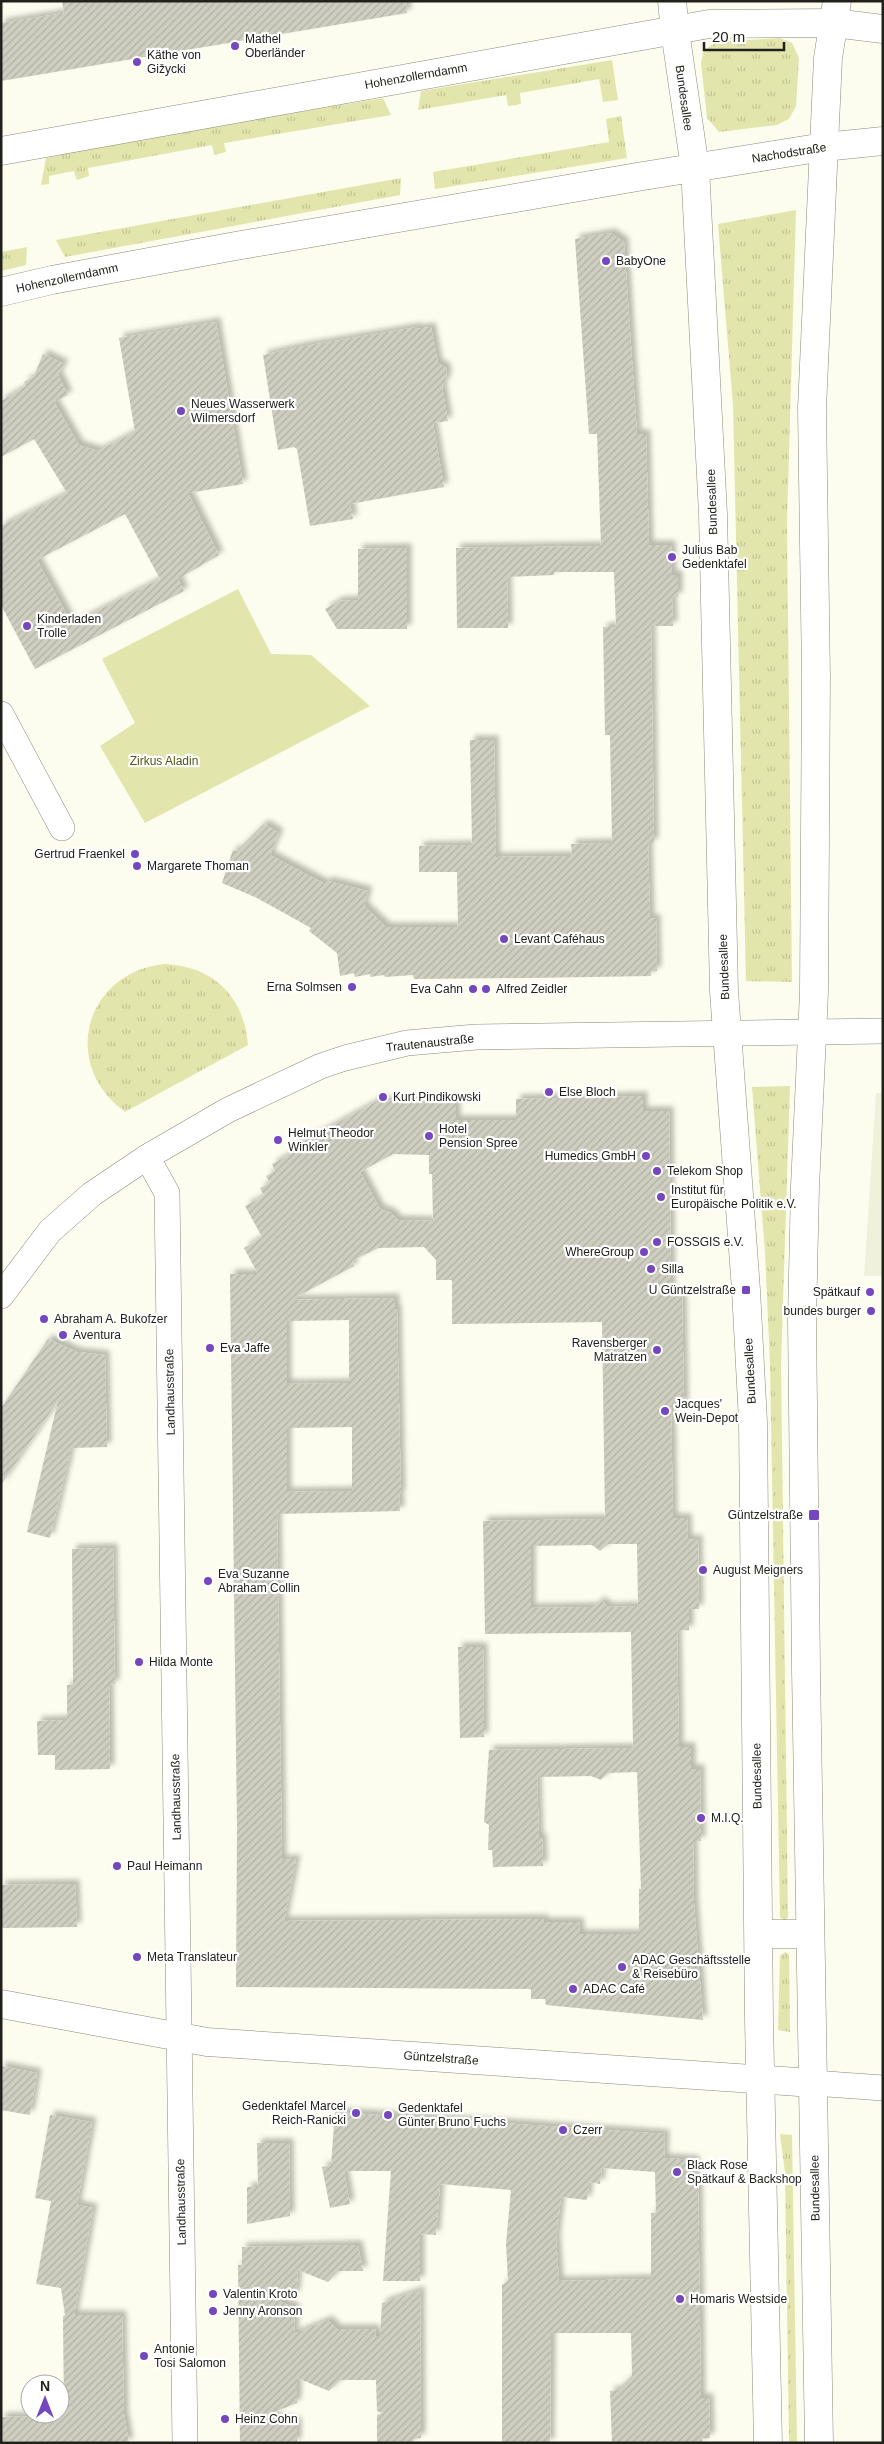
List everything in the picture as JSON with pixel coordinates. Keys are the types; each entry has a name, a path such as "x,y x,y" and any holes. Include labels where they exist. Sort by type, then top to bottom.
{"main road":[{"name":"Bundesallee","path":"672,1 695,168 713,514 723,964 753,1422 760,2080 768,2443"},
{"name":"Bundesallee","path":"820,2443 810,1934 802,1319 805,1187 813,1032 816,677 812,408 828,58 835,12"},
{"name":"Hohenzollerndamm","path":"1,151 709,24 835,12"},
{"path":"835,12 883,29"},
{"name":"Nachodstraße","path":"695,168 824,147 883,141"},
{"name":"Hohenzollerndamm","path":"1,292 52,280 230,247 695,168"},
{"path":"759,1934 810,1934"},
{"name":"Güntzelstraße","path":"1,2004 217,2042 813,2083"}],"street":[{"path":"1,714 62,828"},
{"name":"Trautenaustraße","path":"1,1296 50,1230 92,1194 147,1157 228,1110 321,1066 376,1049 407,1043 476,1037 883,1031"},
{"name":"Landhausstraße","path":"147,1157 167,1193 185,2443"},
{"name":"Güntzelstraße","path":"813,2083 883,2088"}],"shaded area":[{"path":"876,1093 883,1093 883,1276 864,1276"}],"green space":[{"path":"780,38 792,43 799,58 796,106 789,119 777,125 719,132 707,118 701,63 704,50 717,42"},
{"path":"612,60 618,100 603,102 599,79 520,93 521,104 508,106 506,95 418,110 421,91"},
{"path":"383,98 391,115 224,143 226,152 214,155 212,145 88,168 89,176 77,180 74,171 49,176 49,184 41,185 46,158 125,141"},
{"path":"621,116 627,158 435,189 433,172 609,142 606,119"},
{"path":"401,178 400,195 65,257 56,240"},
{"path":"796,210 787,524 792,982 746,981 733,405 718,224"},
{"path":"27,247 26,265 1,271 1,252"},
{"name":"Zirkus Aladin","path":"238,589 271,654 311,655 370,706 145,823 100,746 135,723 102,659"},
{"path":"164,964 182,966 197,971 223,987 233,998 240,1012 248,1045 125,1112 105,1093 92,1070 88,1047 90,1024 99,1002 115,984 137,971"},
{"path":"790,1086 781,1364 788,1917 785,1921 780,1917 770,1364 765,1252 752,1087"},
{"path":"785,1952 789,1955 790,2032 778,2030 780,1956"},
{"path":"780,2134 792,2135 797,2443 789,2443 785,2172"}],"building":[{"path":"62,1 406,1 407,13 1,81 1,23 64,13"},
{"path":"611,233 624,242 637,434 646,434 649,545 671,545 672,575 678,575 678,597 672,597 673,626 651,626 654,843 648,843 650,919 656,918 657,971 651,971 651,976 529,978 414,979 413,975 370,977 370,974 355,977 354,973 340,976 337,953 309,931 311,928 257,898 222,883 233,850 237,851 264,824 279,833 270,855 325,884 328,881 368,891 364,906 386,927 458,927 457,872 419,872 419,846 472,845 470,740 494,740 496,857 572,856 571,844 612,843 610,735 605,735 603,627 616,627 614,572 554,572 554,575 507,577 508,628 457,628 456,548 601,546 597,434 589,434 575,239"},
{"path":"216,322 243,484 188,493 219,555 178,579 184,591 35,669 1,605 1,526 67,493 34,439 1,457 1,401 26,386 24,382 34,376 43,354 64,364 58,375 68,395 54,402 79,445 98,451 135,432 119,338","holes":["125,514 160,579 72,624 37,560"]},
{"path":"417,327 417,329 431,327 438,363 446,368 447,377 442,387 448,421 433,423 444,487 350,504 353,519 310,526 297,449 294,447 278,450 263,355"},
{"path":"407,548 407,629 337,629 325,609 339,601 358,600 358,549"},
{"path":"643,1096 643,1111 669,1111 671,1293 682,1293 684,1405 671,1405 673,1518 687,1518 688,1540 698,1539 699,1609 689,1609 689,1630 677,1631 679,1747 691,1747 691,1769 700,1769 701,1841 693,1841 694,1904 703,2020 546,2005 545,1999 531,1999 531,1989 236,1987 237,1828 230,1274 258,1274 244,1248 262,1237 245,1206 264,1196 260,1188 270,1183 266,1176 275,1171 272,1164 291,1154 288,1150 377,1101 456,1100 456,1120 516,1120 516,1099","holes":["393,1154 429,1155 429,1174 432,1174 433,1221 398,1220 391,1213 380,1209 360,1172","424,1247 436,1260 436,1280 452,1280 452,1324 602,1322 605,1519 483,1521 485,1634 631,1632 633,1748 489,1750 484,1822 489,1825 488,1850 492,1850 493,1867 543,1866 542,1838 539,1838 537,1777 591,1776 601,1780 608,1773 637,1772 641,1889 639,1889 639,1934 580,1934 579,1922 544,1922 544,1919 284,1921 296,1859 282,1860 277,1514 400,1511 397,1309 395,1309 395,1298 291,1300 354,1266 352,1261 378,1248","349,1320 349,1383 287,1384 287,1321","352,1427 352,1491 287,1492 287,1428","608,1544 637,1544 638,1606 608,1607 601,1601 593,1607 531,1608 531,1546 592,1545 600,1551"]},
{"path":"48,1339 77,1352 105,1355 107,1447 71,1448 50,1538 27,1532 58,1401 1,1485 1,1408"},
{"path":"113,1548 115,1684 109,1685 110,1769 55,1770 55,1755 38,1755 37,1721 67,1720 67,1685 73,1685 72,1549"},
{"path":"458,1647 483,1647 484,1737 460,1738"},
{"path":"75,1884 77,1927 1,1928 1,1885"},
{"path":"1,2066 37,2073 30,2115 1,2110"},
{"path":"335,2112 665,2134 664,2158 695,2160 695,2181 698,2181 701,2398 709,2398 710,2438 702,2438 702,2443 612,2443 610,2391 618,2390 632,2376 631,2333 551,2333 550,2443 502,2443 502,2285 508,2281 506,2244 511,2190 440,2184 436,2235 420,2234 420,2281 383,2281 391,2171 344,2171 350,2204 330,2208 322,2167 331,2165","holes":["602,2168 655,2172 656,2213 651,2213 651,2279 559,2281 556,2238 561,2197 587,2200 589,2182 600,2184"]},
{"path":"50,2115 92,2122 77,2205 93,2208 74,2315 122,2315 124,2415 129,2443 1,2441 1,2417 20,2417 20,2424 70,2424 70,2374 64,2374 63,2316 65,2315 61,2288 36,2284 51,2201 35,2198"},
{"path":"257,2143 289,2143 290,2216 247,2224 247,2187 258,2187"},
{"path":"358,2245 363,2271 338,2271 328,2282 298,2270 296,2294 279,2301 295,2308 294,2334 328,2320 337,2329 375,2329 376,2336 380,2336 382,2303 420,2290 421,2438 413,2439 413,2443 377,2443 377,2415 383,2413 377,2411 376,2380 340,2380 329,2391 297,2378 297,2403 267,2415 297,2422 297,2443 240,2443 238,2265 242,2265 242,2247"}],"place":[{"name":"Mathel Oberländer","path":"235,46"},
{"name":"Käthe von Gižycki","path":"137,62"},
{"name":"BabyOne","path":"606,261"},
{"name":"Neues Wasserwerk Wilmersdorf","path":"181,411"},
{"name":"Julius Bab Gedenktafel","path":"672,557"},
{"name":"Kinderladen Trolle","path":"27,626"},
{"name":"Gertrud Fraenkel","path":"135,854"},
{"name":"Margarete Thoman","path":"137,866"},
{"name":"Levant Caféhaus","path":"504,939"},
{"name":"Erna Solmsen","path":"352,987"},
{"name":"Eva Cahn","path":"473,989"},
{"name":"Alfred Zeidler","path":"486,989"},
{"name":"Else Bloch","path":"549,1092"},
{"name":"Kurt Pindikowski","path":"383,1097"},
{"name":"Hotel Pension Spree","path":"429,1136"},
{"name":"Helmut Theodor Winkler","path":"278,1140"},
{"name":"Humedics GmbH","path":"646,1156"},
{"name":"Telekom Shop","path":"657,1171"},
{"name":"Institut für Europäische Politik e.V.","path":"661,1197"},
{"name":"FOSSGIS e.V.","path":"657,1242"},
{"name":"WhereGroup","path":"644,1252"},
{"name":"Silla","path":"651,1269"},
{"name":"U Güntzelstraße","path":"746,1290"},
{"name":"Spätkauf","path":"870,1292"},
{"name":"bundes burger","path":"871,1311"},
{"name":"Abraham A. Bukofzer","path":"44,1319"},
{"name":"Aventura","path":"63,1335"},
{"name":"Eva Jaffe","path":"210,1348"},
{"name":"Ravensberger Matratzen","path":"657,1350"},
{"name":"Jacques' Wein-Depot","path":"665,1411"},
{"name":"Güntzelstraße","path":"814,1515"},
{"name":"August Meigners","path":"703,1570"},
{"name":"Eva Suzanne Abraham Collin","path":"208,1581"},
{"name":"Hilda Monte","path":"139,1662"},
{"name":"M.I.Q.","path":"701,1818"},
{"name":"Paul Heimann","path":"117,1866"},
{"name":"Meta Translateur","path":"137,1957"},
{"name":"ADAC Geschäftsstelle & Reisebüro","path":"622,1967"},
{"name":"ADAC Café","path":"573,1989"},
{"name":"Gedenktafel Marcel Reich-Ranicki","path":"356,2113"},
{"name":"Gedenktafel Günter Bruno Fuchs","path":"388,2115"},
{"name":"Czerr","path":"563,2130"},
{"name":"Black Rose Spätkauf & Backshop","path":"677,2172"},
{"name":"Valentin Kroto","path":"213,2294"},
{"name":"Homaris Westside","path":"680,2299"},
{"name":"Jenny Aronson","path":"213,2311"},
{"name":"Antonie Tosi Salomon","path":"144,2356"},
{"name":"Heinz Cohn","path":"225,2419"}]}
